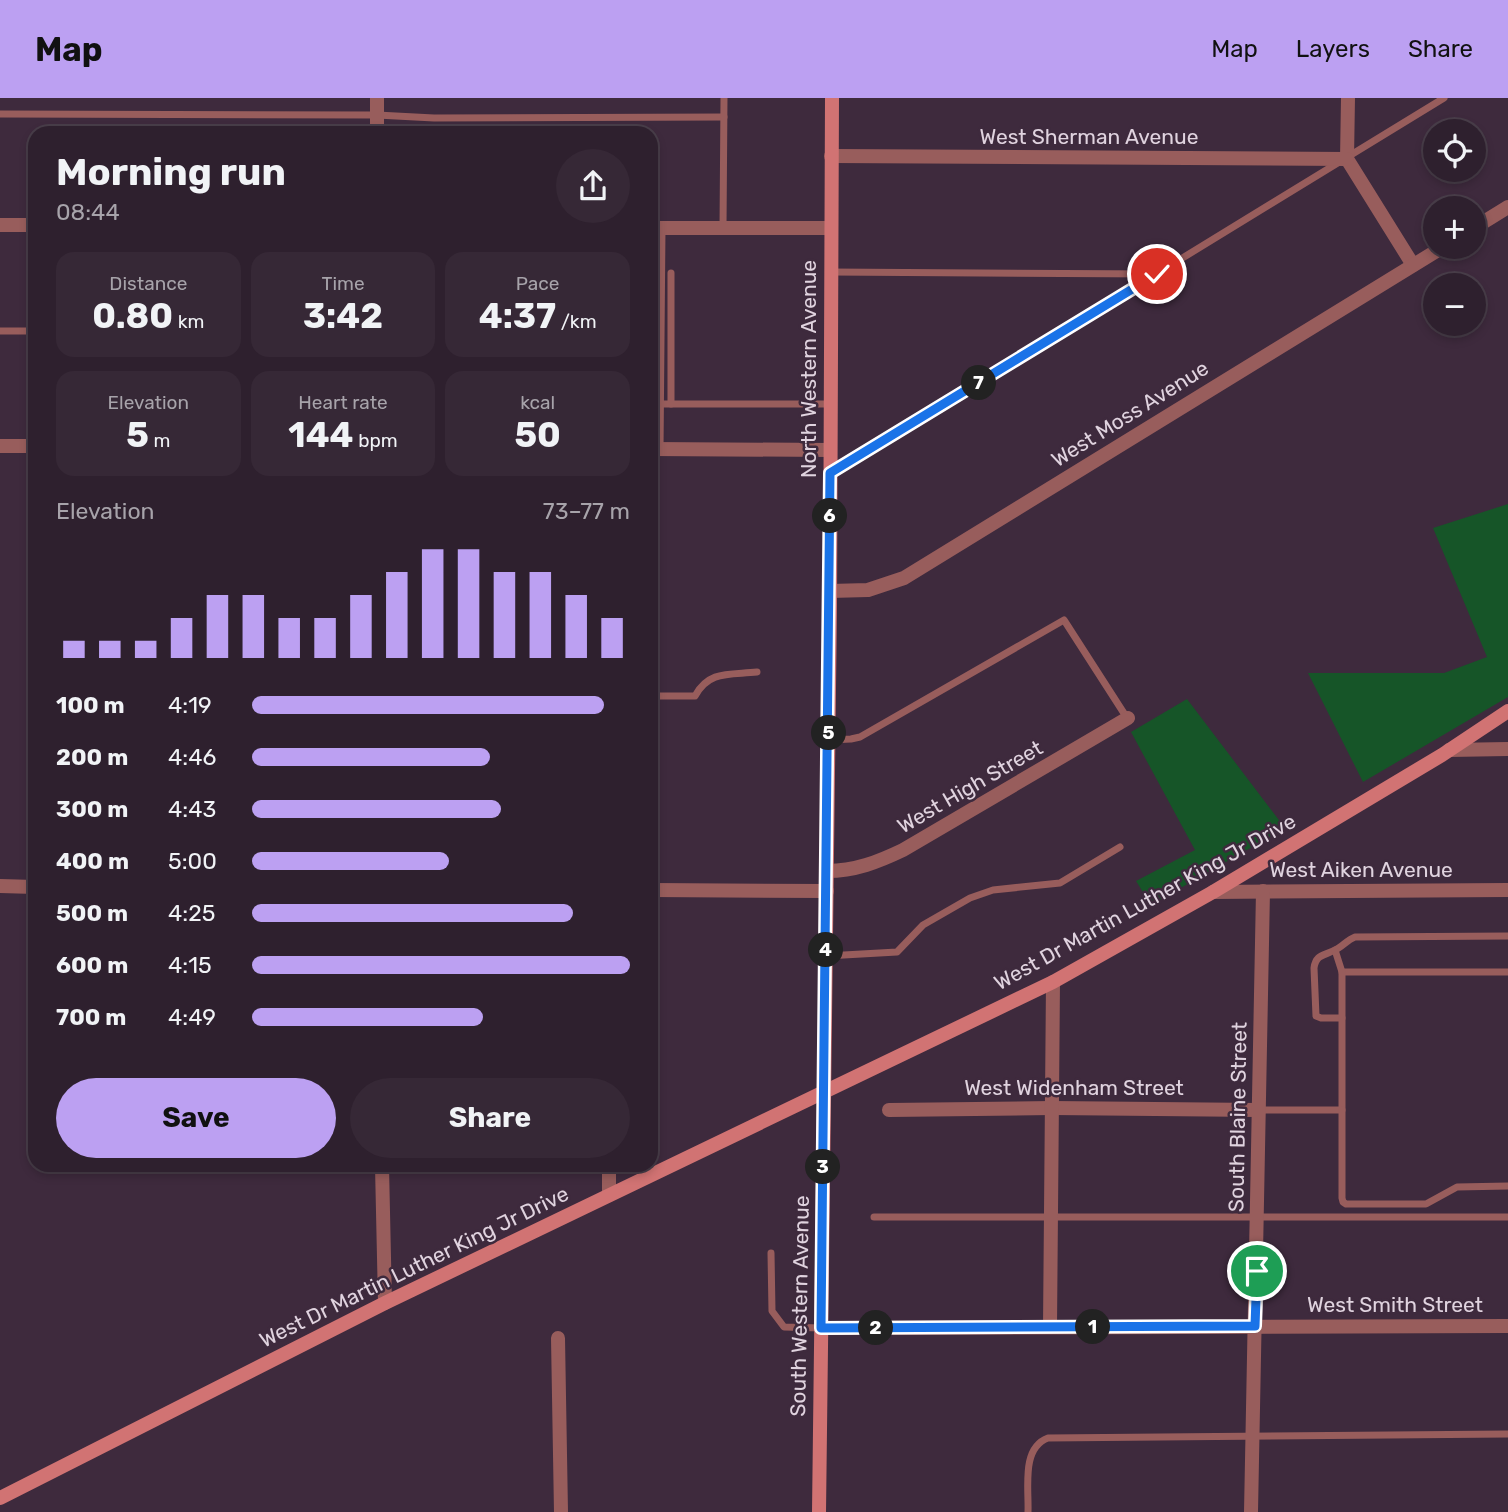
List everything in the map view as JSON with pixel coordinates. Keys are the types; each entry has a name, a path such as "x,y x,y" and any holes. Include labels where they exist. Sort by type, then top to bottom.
{"main road":[{"name":"North Western Avenue","path":"827,891 832,98"},
{"name":"West Dr Martin Luther King Jr Drive","path":"658,1172 1054,982 1213,892 1449,750 1508,711"},
{"name":"South Western Avenue","path":"819,1512 827,891"},
{"name":"West Dr Martin Luther King Jr Drive","path":"0,1498 385,1303 657,1172"}],"street":[{"path":"377,98 377,126"},
{"path":"1348,98 1347,159 1413,265"},
{"name":"West Sherman Avenue","path":"831,156 1347,159"},
{"path":"1486,221 1508,207"},
{"path":"0,225 28,225"},
{"path":"658,228 830,228"},
{"name":"West Moss Avenue","path":"830,591 868,590 904,578 1423,259"},
{"path":"0,446 28,446"},
{"path":"658,449 830,450"},
{"name":"West High Street","path":"827,871 843,871 870,865 903,850 1128,718"},
{"path":"1449,750 1508,749"},
{"path":"0,887 28,887"},
{"path":"658,890 827,891"},
{"name":"West Aiken Avenue","path":"1213,892 1508,890"},
{"name":"South Blaine Street","path":"1251,1512 1263,891"},
{"path":"1050,1327 1054,982"},
{"name":"West Widenham Street","path":"889,1110 1259,1110"},
{"path":"382,1172 385,1303"},
{"path":"609,1172 609,1195"},
{"name":"West Smith Street","path":"821,1328 1508,1326"},
{"path":"558,1338 561,1512"}],"lane":[{"path":"723,228 724,98"},
{"path":"830,473 1444,98"},
{"path":"0,114 377,115 434,118 724,117"},
{"path":"658,271 661,336 658,422"},
{"path":"830,272 1157,274"},
{"path":"671,273 671,404"},
{"path":"0,331 28,331"},
{"path":"660,404 830,404"},
{"path":"829,740 860,737 1064,620 1128,718"},
{"path":"658,696 695,696 701,685 716,674 757,672"},
{"path":"826,956 897,952 923,925 970,898 993,890 1060,883 1120,847"},
{"path":"1342,1018 1321,1018 1315,1012 1315,961 1354,937 1508,936"},
{"path":"1335,950 1342,972 1343,1202 1426,1204 1457,1186 1508,1186"},
{"path":"1342,972 1508,972"},
{"path":"1259,1110 1342,1110"},
{"path":"874,1217 1508,1217"},
{"path":"771,1253 772,1311 784,1327 821,1328"},
{"path":"1028,1512 1029,1462 1032,1450 1038,1441 1048,1438 1508,1434"}],"green space":[{"path":"1508,504 1508,697 1363,782 1308,673 1444,673 1487,657 1433,528"},
{"path":"1187,699 1285,828 1151,905 1136,881 1195,850 1131,732"}],"route":[{"path":"1157,274 830,473 821,1328 1255,1326 1257,1271"}]}
